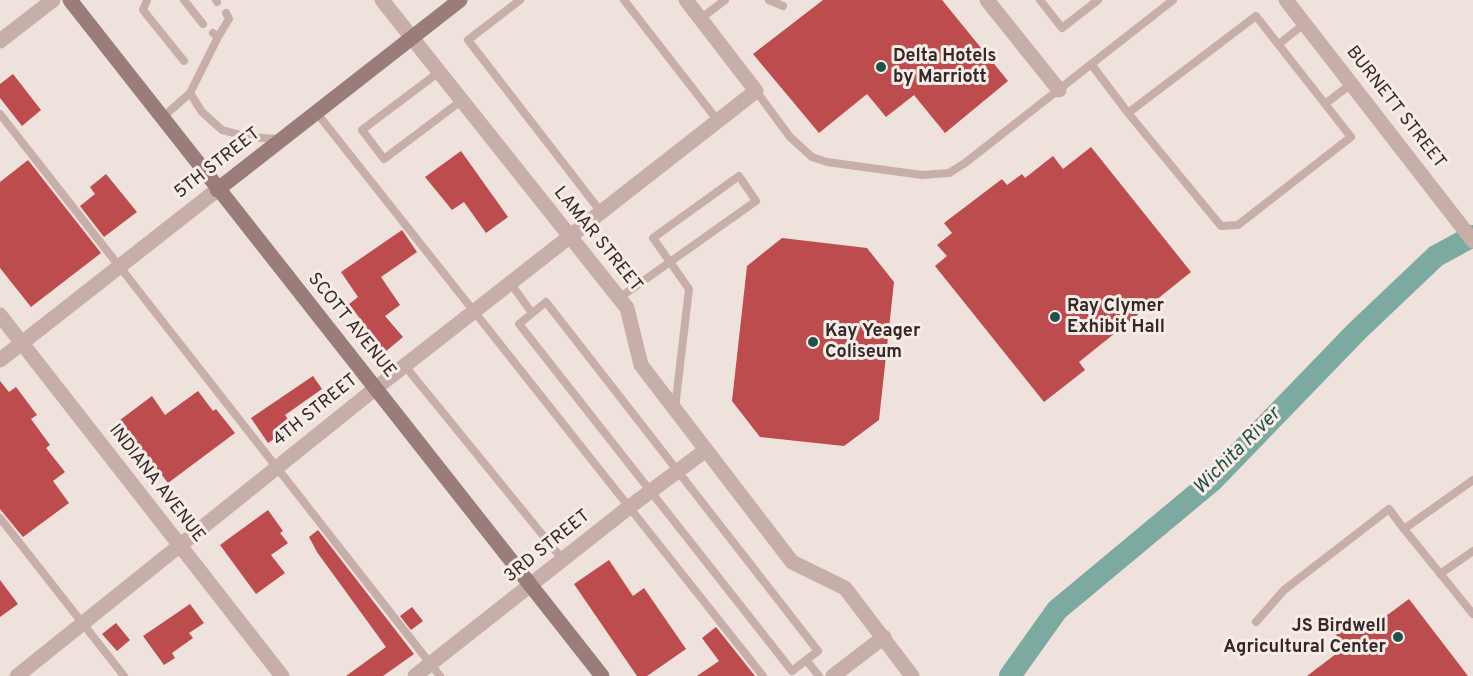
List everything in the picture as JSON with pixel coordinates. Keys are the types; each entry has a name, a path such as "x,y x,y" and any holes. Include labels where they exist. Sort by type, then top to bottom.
{"main road":[{"name":"SCOTT AVENUE","path":"70,0 602,676"},
{"name":"5TH STREET","path":"217,189 460,0"}],"street":[{"path":"0,41 53,0"},
{"name":"LAMAR STREET","path":"382,0 620,298 631,317 641,365 792,562 845,588 912,676"},
{"path":"686,0 756,90"},
{"path":"987,0 1059,90"},
{"name":"BURNETT STREET","path":"1286,0 1473,241"},
{"name":"4TH STREET","path":"17,676 376,388 476,312 756,90"},
{"name":"5TH STREET","path":"0,360 217,189"},
{"name":"INDIANA AVENUE","path":"0,315 282,676"},
{"name":"3RD STREET","path":"415,676 436,670 530,586 706,450"},
{"path":"833,676 884,637"}],"lane":[{"path":"147,0 143,10 184,61"},
{"path":"184,0 203,24"},
{"path":"520,0 468,40 602,213"},
{"path":"624,0 718,121"},
{"path":"700,19 725,0"},
{"path":"769,0 783,6"},
{"path":"1040,0 1062,28 1098,0"},
{"path":"756,90 790,137 812,156 826,162 937,175 949,173 965,163 1173,0"},
{"path":"162,118 190,93 196,71 215,35 229,19 226,13"},
{"path":"1091,64 1128,113 1221,226 1238,225 1351,137 1256,16 1128,113"},
{"path":"1279,44 1304,24"},
{"path":"439,72 362,130 384,159 461,100"},
{"path":"1325,104 1351,84"},
{"path":"190,93 202,112 222,130 249,137 281,140"},
{"path":"316,112 763,676"},
{"path":"0,114 436,670"},
{"path":"620,298 670,262 756,201 739,176 653,238 670,262 689,289 675,409"},
{"path":"511,284 532,313"},
{"path":"546,302 680,470 819,651 792,671 519,324 546,302"},
{"path":"405,366 563,560"},
{"path":"1404,529 1473,480"},
{"path":"1256,622 1284,590 1389,509 1473,614"},
{"path":"0,518 124,676"},
{"path":"1440,574 1473,551"},
{"path":"806,660 819,676"}],"building":[{"name":"Delta Hotels by Marriott","path":"823,0 942,0 1008,81 945,133 914,95 886,117 867,94 819,133 753,54"},
{"path":"13,74 41,110 22,126 0,98 0,84"},
{"name":"Ray Clymer Exhibit Hall","path":"1091,147 1191,272 1079,362 1085,370 1044,402 935,266 947,256 937,245 952,233 944,223 1002,179 1007,185 1022,174 1025,178 1053,156 1063,169"},
{"path":"461,151 508,217 486,233 464,202 452,210 425,177"},
{"path":"28,160 101,253 31,307 0,268 0,182"},
{"path":"106,174 137,212 104,237 80,206 95,194 90,187"},
{"path":"402,230 417,252 381,277 400,305 385,316 403,337 385,352 349,304 358,297 341,272"},
{"name":"Kay Yeager Coliseum","path":"782,238 867,248 894,282 879,420 844,446 760,437 732,401 747,266"},
{"path":"313,376 322,389 285,415 293,426 268,443 251,418"},
{"path":"0,381 9,392 16,387 37,415 31,419 50,445 46,448 65,472 53,481 69,503 23,537 0,509"},
{"path":"198,391 213,411 216,409 235,433 168,483 120,420 152,396 165,415"},
{"path":"268,510 283,531 280,533 288,543 271,555 285,573 256,594 220,545"},
{"path":"318,530 414,654 383,676 346,676 386,647 317,552 309,537"},
{"path":"609,560 633,596 644,588 686,649 647,676 637,676 574,584"},
{"path":"0,580 18,604 0,617"},
{"name":"JS Birdwell Agricultural Center","path":"1409,599 1468,676 1307,676 1345,647 1336,635 1357,618 1367,630"},
{"path":"190,604 204,623 189,633 193,638 172,653 175,658 164,665 143,636"},
{"path":"412,607 423,621 411,630 400,616"},
{"path":"116,623 130,640 117,651 102,634"},
{"path":"716,627 755,676 697,676 719,661 702,638"}],"waterway":[{"name":"Wichita River","path":"1010,676 1057,610 1212,481 1356,332 1436,256 1473,236"}],"place":[{"name":"Delta Hotels by Marriott","path":"881,67"},
{"name":"Ray Clymer Exhibit Hall","path":"1055,317"},
{"name":"Kay Yeager Coliseum","path":"813,342"},
{"name":"JS Birdwell Agricultural Center","path":"1398,637"}]}
